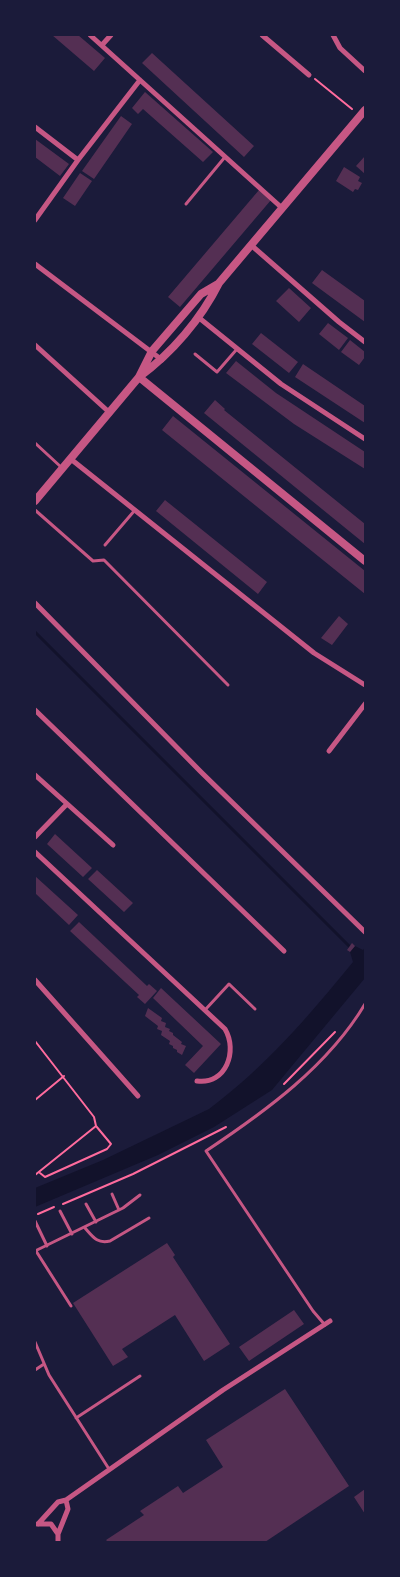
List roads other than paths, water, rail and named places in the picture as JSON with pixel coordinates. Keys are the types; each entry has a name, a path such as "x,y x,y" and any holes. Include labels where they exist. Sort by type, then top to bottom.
{"street":[{"path":"90,35 282,208"},
{"path":"102,45 110,35"},
{"path":"262,35 309,74"},
{"path":"333,35 340,48 365,71"},
{"path":"35,220 78,160 140,80"},
{"path":"139,377 162,361 198,318 210,301 219,283 363,113"},
{"path":"35,127 78,160"},
{"path":"251,245 339,322 365,342"},
{"path":"35,264 162,361"},
{"path":"35,501 72,460 139,377 152,352 201,294 219,283"},
{"path":"198,318 281,384 365,439"},
{"path":"35,344 110,413"},
{"path":"139,377 365,561"},
{"path":"72,460 314,653 365,685"},
{"path":"35,603 201,772 365,932"},
{"path":"329,751 365,704"},
{"path":"35,710 284,951"},
{"path":"35,775 113,845"},
{"path":"35,836 67,804"},
{"path":"35,852 225,1029 230,1038 231,1055 225,1068 215,1079 204,1082 197,1081"},
{"path":"35,980 138,1096"},
{"path":"36,1524 58,1502 66,1500 109,1468 223,1390 327,1323"},
{"path":"58,1542 58,1534 68,1508 66,1500"},
{"path":"36,1524 50,1524 58,1534"}],"lane":[{"path":"186,204 226,156"},
{"path":"195,354 217,372 237,348"},
{"path":"35,443 64,469"},
{"path":"35,510 93,561 104,560 228,685"},
{"path":"105,545 135,510"},
{"path":"205,1010 228,984 255,1009"},
{"path":"327,1323 313,1310 206,1151 273,1105 308,1072 354,1023 365,1004"},
{"path":"112,1194 119,1210"},
{"path":"71,1306 36,1251 119,1210 140,1194"},
{"path":"86,1204 96,1222"},
{"path":"60,1211 72,1234"},
{"path":"85,1228 94,1238 104,1242 110,1241 149,1218"},
{"path":"35,1222 47,1246"},
{"path":"35,1342 44,1364 109,1468"},
{"path":"35,1370 44,1364"},
{"path":"76,1418 140,1376"}],"waterway":[{"path":"35,632 352,949"}]}
